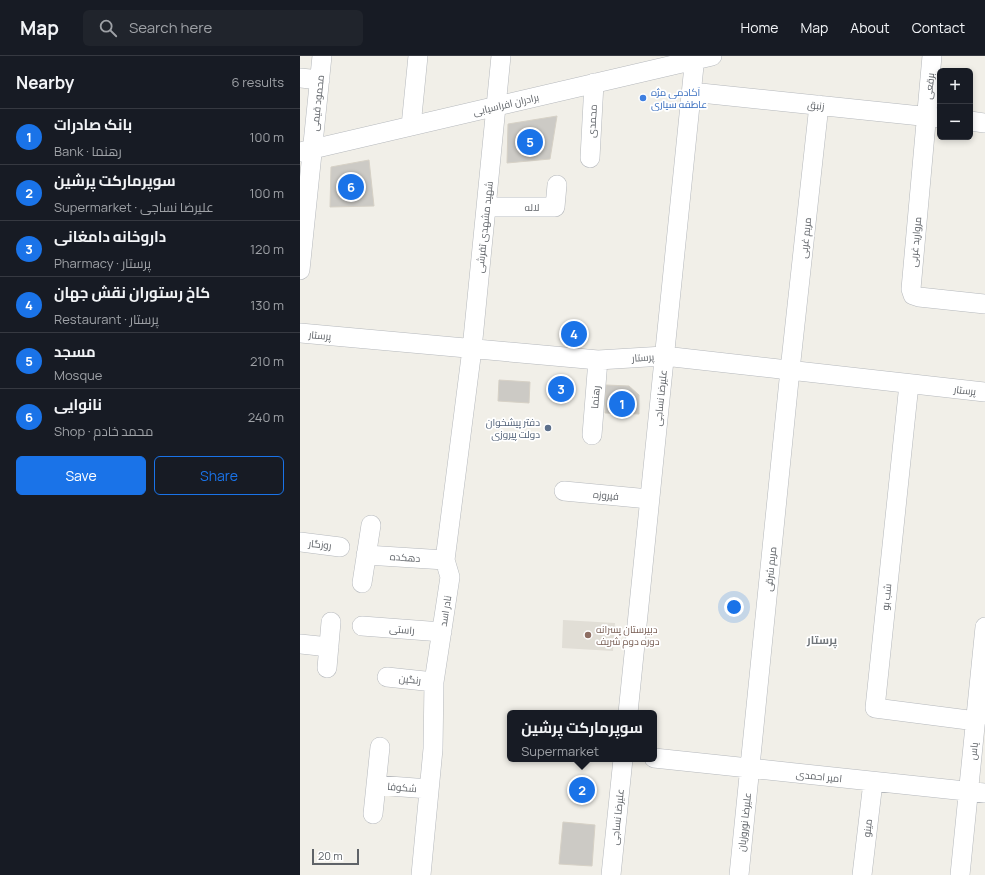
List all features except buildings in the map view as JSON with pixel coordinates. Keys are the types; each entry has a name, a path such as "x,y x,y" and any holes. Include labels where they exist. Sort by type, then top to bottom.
{"street":[{"name":"محمود قیمی","path":"300,270 306,151 320,80 322,56"},
{"path":"411,126 418,56"},
{"name":"شهید مشهدی تفرشی","path":"472,349 500,56"},
{"name":"برقعی","path":"932,56 933,117"},
{"name":"برادران افراسیابی","path":"306,151 700,57"},
{"name":"علیرضا نساجی","path":"628,710 691,92 700,57"},
{"path":"300,78 320,80"},
{"name":"محمدی","path":"590,158 594,83"},
{"name":"زنبق","path":"691,92 933,117"},
{"name":"مریم غربی","path":"790,370 819,105"},
{"name":"مروارید غربی","path":"933,117 911,290 913,295 919,297 985,304"},
{"path":"973,121 985,123"},
{"name":"لاله","path":"486,207 555,207 558,185"},
{"name":"پرستار","path":"300,333 598,360 664,356 985,392"},
{"name":"نادر اسد","path":"421,875 433,749 434,682 450,577 445,560 472,349"},
{"name":"رهنما","path":"592,435 598,360"},
{"name":"مریم شرقی","path":"750,768 790,370"},
{"name":"شب بو","path":"909,384 875,708 976,721"},
{"name":"فیروزه","path":"564,491 649,499"},
{"path":"362,583 371,526"},
{"name":"روزگار","path":"300,542 340,547"},
{"name":"دهکده","path":"366,555 445,560"},
{"path":"327,668 331,622"},
{"name":"راستی","path":"362,626 442,632"},
{"name":"یاس","path":"960,875 977,792 976,721 985,627"},
{"path":"300,644 329,647"},
{"name":"رنگین","path":"387,677 434,682"},
{"name":"شکوفا","path":"373,814 380,747"},
{"name":"امیر احمدی","path":"657,758 977,792"},
{"name":"علیرضا نساجی","path":"611,875 623,762"},
{"name":"علیرضا نوروزیان","path":"739,875 750,768"},
{"name":"مینو","path":"862,875 873,782"},
{"name":"شکوفا","path":"376,785 429,789"}],"shaded area":[{"name":"دبیرستان پسرانه دوره دوم شریف","path":"563,620 615,623 613,651 562,648"}],"place":[{"name":"آکادمی مژه عاطفه سیاری","path":"643,98"},
{"name":"مسجد","path":"530,142"},
{"name":"نانوایی","path":"351,187"},
{"name":"کاخ رستوران نقش جهان","path":"574,334"},
{"name":"داروخانه دامغانی","path":"561,389"},
{"name":"بانک صادرات","path":"622,404"},
{"name":"دفتر پیشخوان دولت پیروزی","path":"548,428"},
{"name":"دبیرستان پسرانه دوره دوم شریف","path":"588,635"},
{"name":"سوپرمارکت پرشین","path":"582,790"}],"district":[{"name":"پرستار","path":"822,640"}]}
